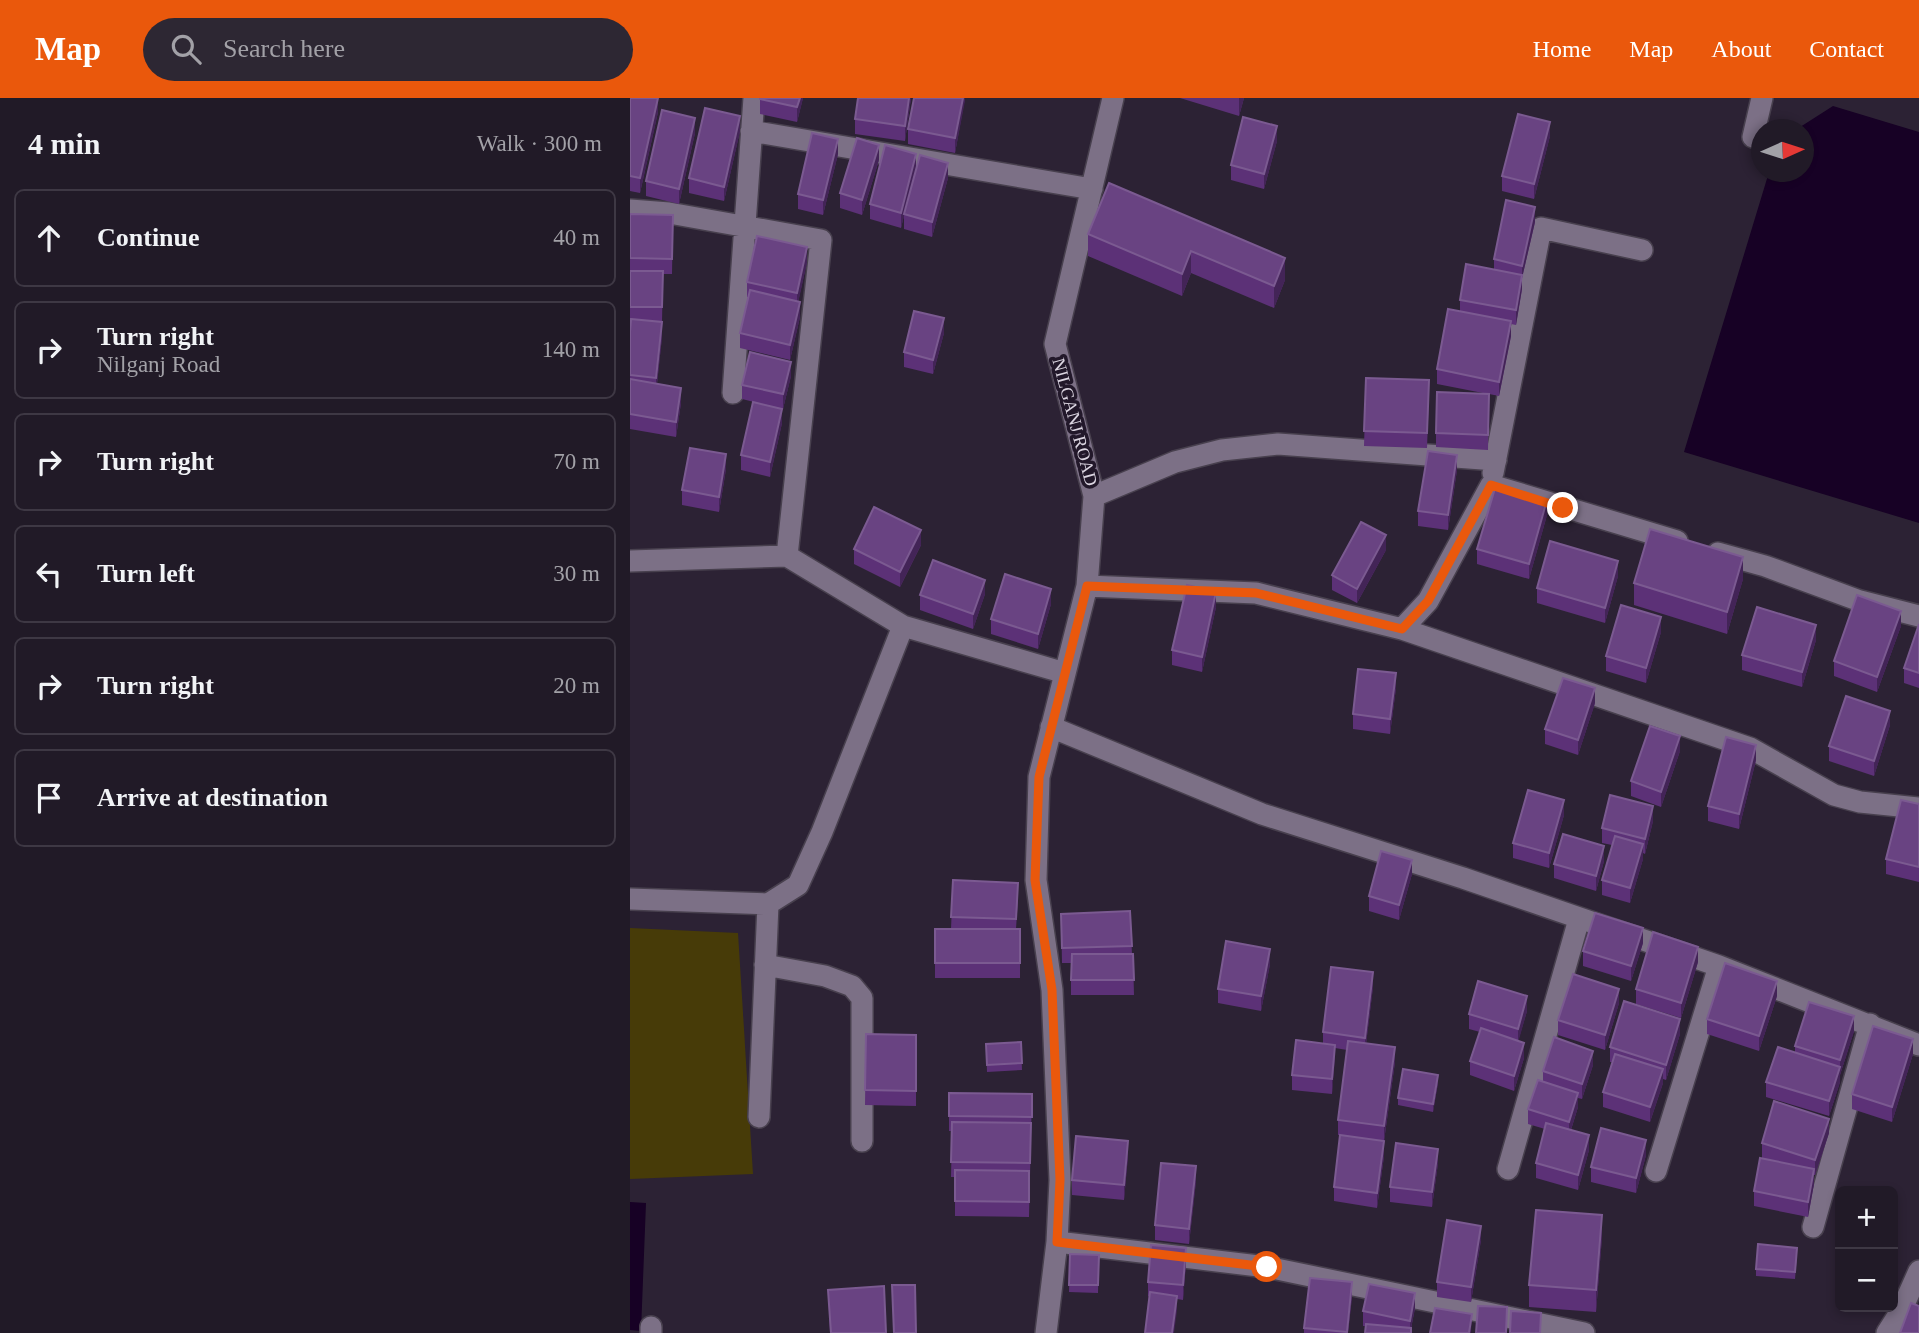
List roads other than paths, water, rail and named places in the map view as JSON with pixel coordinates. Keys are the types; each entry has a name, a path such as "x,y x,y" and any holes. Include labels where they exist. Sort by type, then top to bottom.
{"street":[{"path":"733,393 754,98"},
{"name":"NILGANJ ROAD","path":"1046,1333 1057,1242 1060,1180 1052,990 1035,880 1039,777 1087,586 1094,496 1055,344 1114,98"},
{"path":"1757,119 1762,98"},
{"path":"751,131 1092,189"},
{"path":"630,210 669,213 821,240 787,556"},
{"path":"1402,629 1428,601 1491,485 1541,228 1642,250"},
{"path":"1094,496 1175,462 1222,450 1278,444 1496,460"},
{"path":"1491,485 1765,566 1860,601 1919,616"},
{"path":"630,561 787,556 903,626 1065,673"},
{"path":"1087,586 1256,593 1402,629 1750,748 1834,795 1860,802 1919,808"},
{"path":"630,899 768,904 798,885 822,832 903,626"},
{"path":"1051,727 1262,814 1462,878 1718,966 1919,1045"},
{"path":"759,1117 768,904"},
{"path":"1508,1169 1579,919"},
{"path":"765,965 825,976 852,986 862,999 862,1142"},
{"path":"1656,1171 1718,966"},
{"path":"1813,1227 1870,1024"},
{"path":"1057,1242 1267,1267 1584,1333"},
{"path":"1887,1333 1918,1275"}]}
